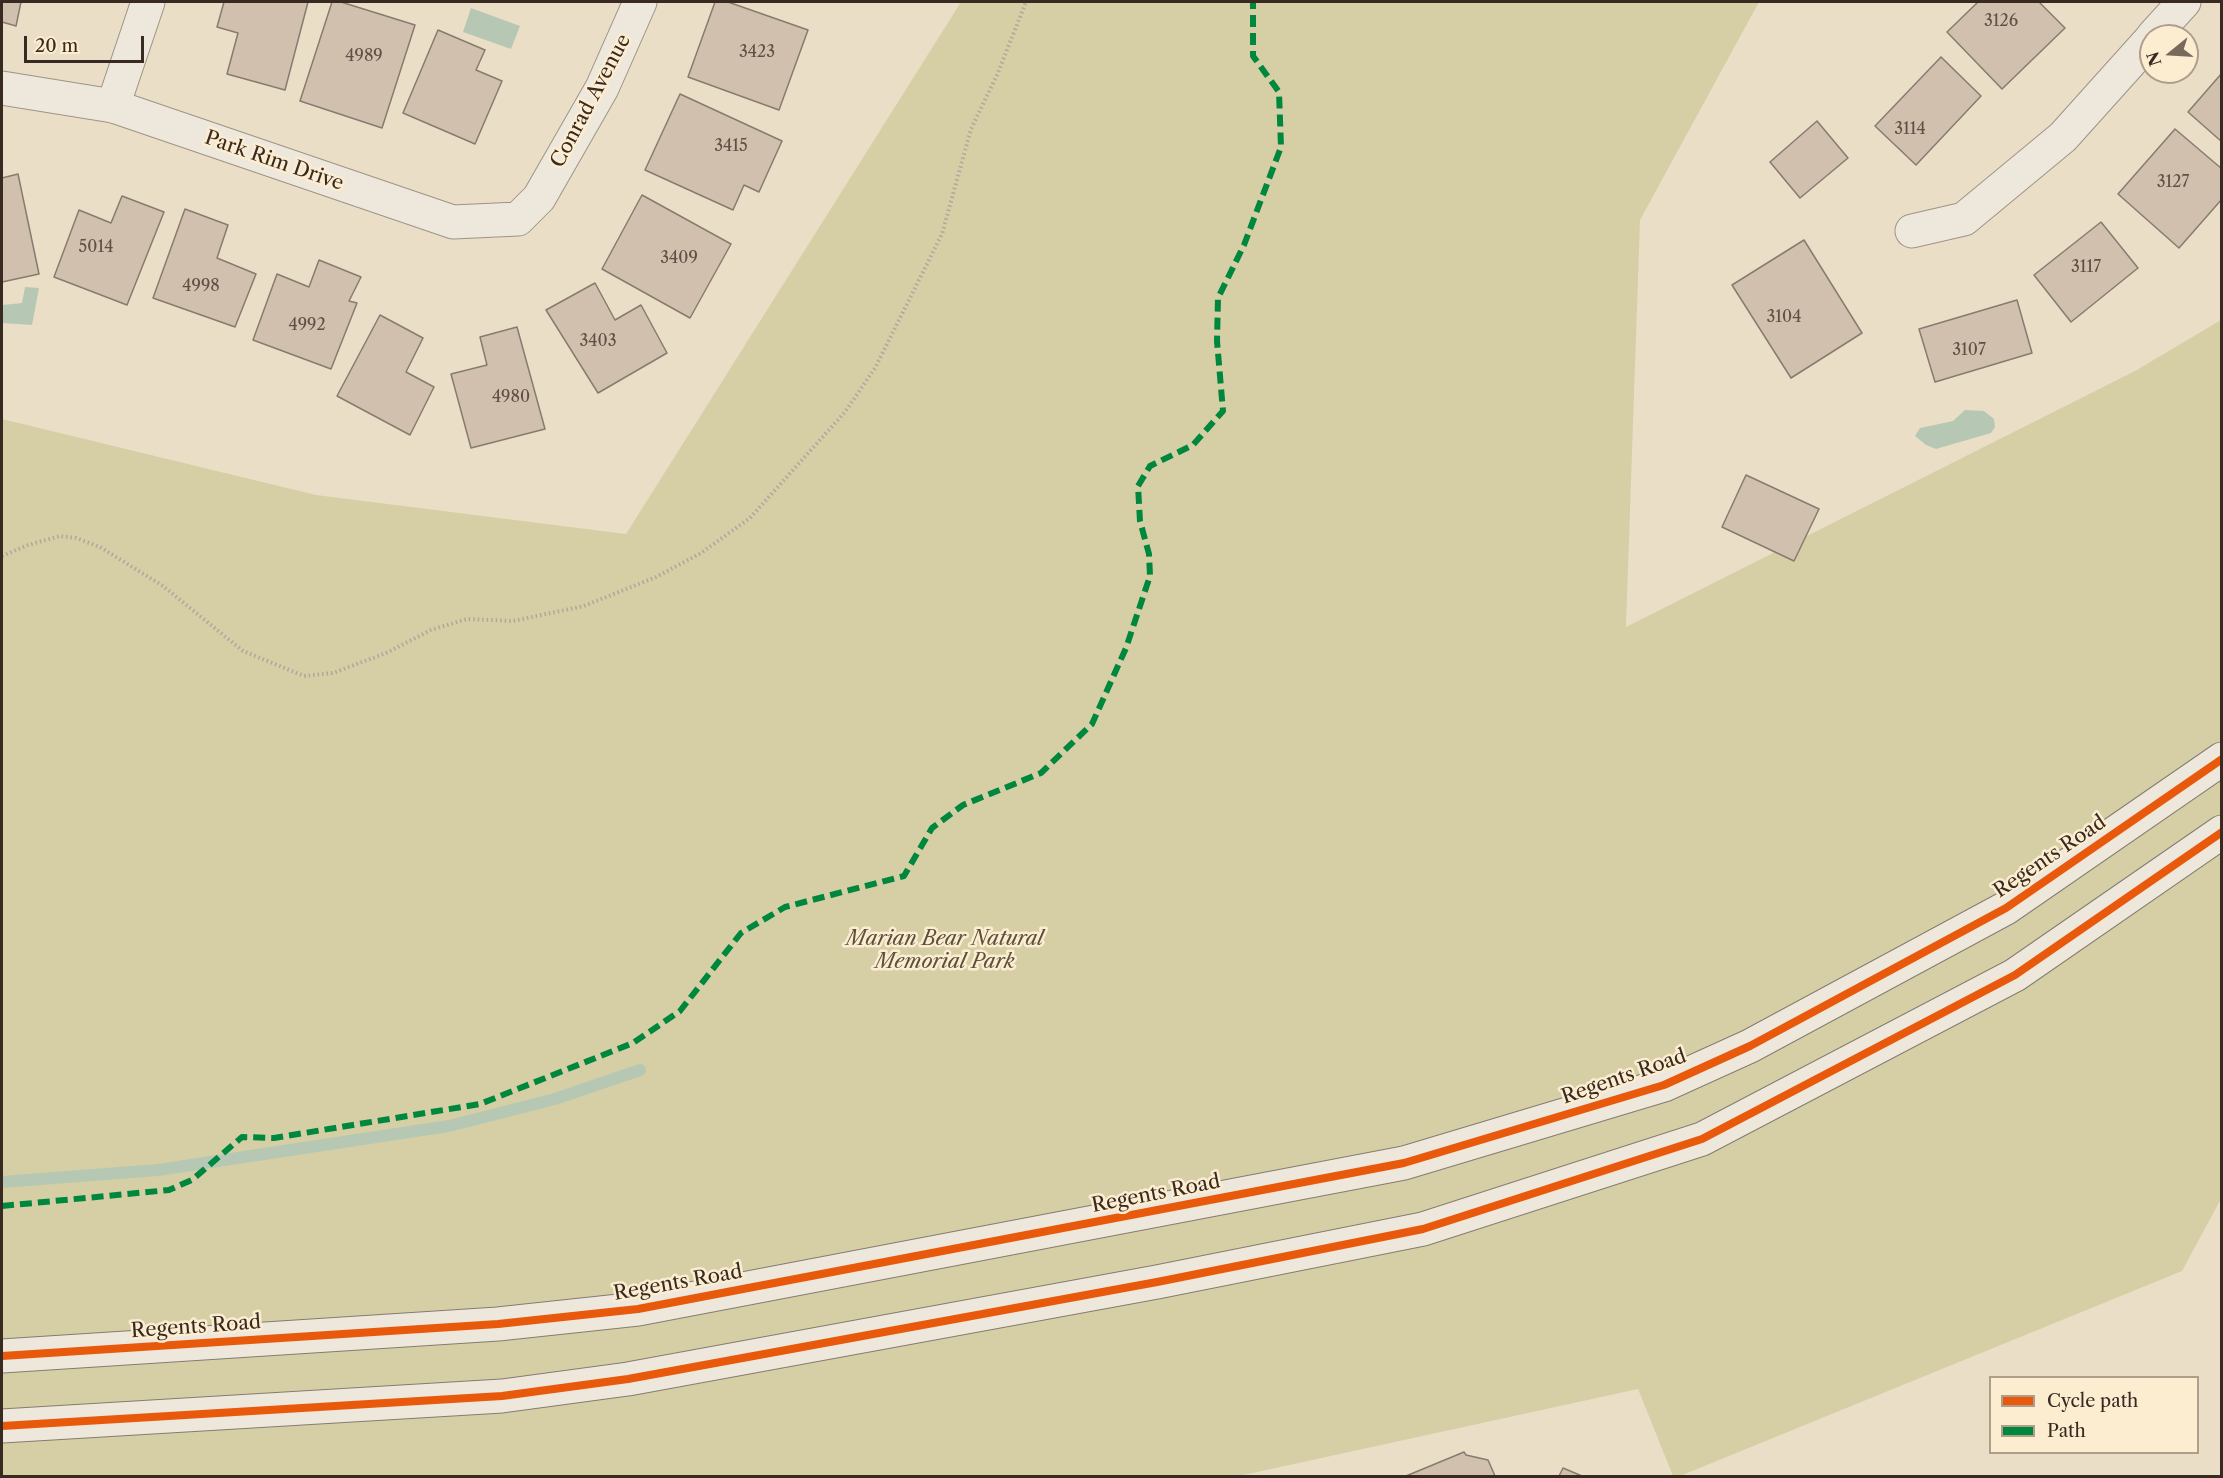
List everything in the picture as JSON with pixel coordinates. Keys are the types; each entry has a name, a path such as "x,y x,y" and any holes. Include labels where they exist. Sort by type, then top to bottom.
{"main road":[{"path":"113,106 148,2"},
{"name":"Conrad Avenue","path":"539,198 602,88 640,2"},
{"path":"2164,24 2184,2"},
{"path":"1912,231 1964,219 2063,137 2139,52"},
{"name":"Park Rim Drive","path":"2,88 113,106 453,222 519,219 539,198"},
{"name":"Regents Road","path":"2,1356 498,1324 638,1309 1404,1163 1664,1085 1750,1047 2006,908 2222,759"},
{"path":"2,1426 502,1396 628,1379 1145,1284 1423,1229 1702,1139 2015,975 2222,832"}],"path":[{"path":"2,556 28,545 60,536 76,538 100,547 163,586 243,651 304,676 333,673 386,653 430,630 467,619 513,621 584,606 656,577 692,558 750,518 845,412 875,368 942,234 971,129 997,75 1026,2"}],"green space":[{"name":"Marian Bear Natural Memorial Park","path":"961,2 1759,2 1640,220 1626,627 2135,371 2221,320 2222,1197 2182,1271 1680,1476 1673,1476 1638,1389 1239,1476 2,1476 2,419 316,495 626,534"}],"shaded area":[{"path":"471,8 520,26 511,49 463,32"},
{"path":"25,287 39,288 32,325 2,323 2,305 22,303"},
{"path":"1965,410 1984,411 1994,419 1995,427 1991,433 1936,449 1926,445 1915,436 1920,428 1953,421"}],"building":[{"path":"2,2 21,2 16,26 2,22"},
{"path":"224,2 308,2 285,90 227,74 238,33 217,27"},
{"path":"332,2 341,2 415,25 382,128 300,101"},
{"path":"715,2 728,2 808,30 779,110 688,77"},
{"path":"1978,2 2039,2 2065,28 2002,89 1947,32"},
{"path":"438,30 485,50 476,70 502,81 475,144 403,113"},
{"path":"1941,57 1981,96 1916,165 1875,126"},
{"path":"2222,73 2222,142 2188,112"},
{"path":"680,94 782,141 759,192 744,185 733,210 645,170"},
{"path":"1817,121 1848,158 1800,198 1770,162"},
{"path":"2175,129 2222,169 2222,199 2179,248 2118,194"},
{"path":"18,174 39,274 2,282 2,178"},
{"path":"642,195 731,244 690,318 602,269"},
{"path":"122,196 164,212 127,305 54,277 79,210 111,223"},
{"path":"185,209 228,225 217,258 256,274 235,327 153,298"},
{"path":"2101,222 2138,268 2071,322 2034,275"},
{"path":"1804,240 1862,333 1791,378 1732,285"},
{"path":"319,260 361,277 349,301 357,303 331,369 253,340 277,274 309,287"},
{"path":"595,283 615,320 641,305 667,353 598,393 546,310"},
{"path":"2017,300 2032,353 1935,382 1919,329"},
{"path":"380,315 423,338 406,372 434,387 410,435 337,396"},
{"path":"517,327 545,429 471,448 451,374 487,365 480,337"},
{"path":"1746,475 1819,509 1794,561 1722,527"},
{"path":"1464,1452 1466,1455 1488,1460 1495,1476 1406,1476"},
{"path":"1563,1468 1582,1476 1559,1476"}],"waterway":[{"path":"2,1182 158,1170 449,1126 555,1099 640,1070"}],"marked path":[{"path":"2,1206 169,1190 192,1180 242,1137 274,1138 480,1104 633,1043 680,1011 741,933 785,907 904,876 932,828 963,805 1041,773 1092,724 1126,648 1150,576 1149,554 1140,521 1138,486 1150,466 1193,445 1223,411 1217,341 1218,298 1244,245 1281,147 1279,92 1253,56 1253,2"}],"cycle path":[{"path":"2,1356 498,1324 638,1309 1404,1163 1664,1085 1750,1046 2006,908 2222,759"},
{"path":"2,1426 502,1396 628,1379 1157,1282 1423,1229 1702,1139 2015,975 2222,832"}]}
